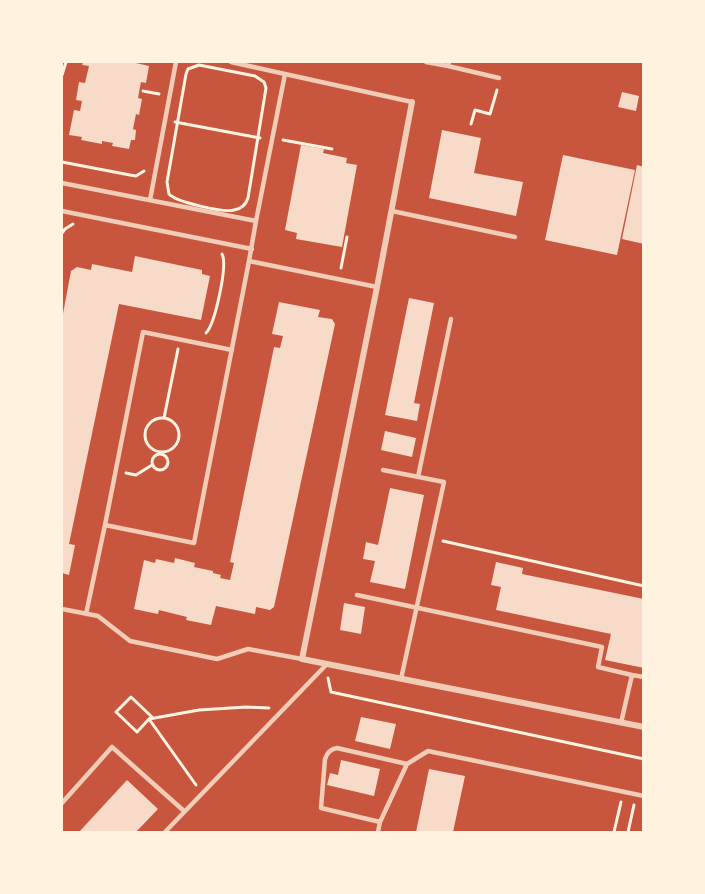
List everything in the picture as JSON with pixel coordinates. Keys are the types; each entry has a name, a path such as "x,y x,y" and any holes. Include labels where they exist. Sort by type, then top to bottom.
{"street":[{"path":"412,102 302,659 644,727"}],"lane":[{"path":"150,200 176,62"},
{"path":"231,62 412,102"},
{"path":"426,62 449,64 499,78"},
{"path":"105,525 194,543 285,74"},
{"path":"62,183 256,221"},
{"path":"62,211 252,249"},
{"path":"392,211 515,237"},
{"path":"249,261 377,287"},
{"path":"418,477 451,319"},
{"path":"86,614 143,332 232,351"},
{"path":"383,470 444,482 401,679"},
{"path":"357,595 602,647 598,668 644,677"},
{"path":"62,609 98,616 130,640 206,657 217,659 248,649 302,659"},
{"path":"165,832 282,708 326,665"},
{"path":"621,723 632,675"},
{"path":"62,803 112,747 184,811"},
{"path":"380,822 321,808 327,754 337,748 407,764"},
{"path":"378,832 380,822 407,764 428,751 644,796"}],"path":[{"path":"62,75 66,62"},
{"path":"200,65 255,76 264,82 267,94 259,137 246,202 238,209 229,211 178,200 169,194 167,182 188,69 200,65"},
{"path":"471,124 475,110 490,114 499,78"},
{"path":"143,91 164,94"},
{"path":"165,120 332,149"},
{"path":"62,162 130,176 136,176 147,169"},
{"path":"62,233 70,225 78,222"},
{"path":"339,279 347,237"},
{"path":"200,335 207,331 213,322 225,264 223,255 219,251"},
{"path":"164,418 180,339"},
{"path":"164,418 177,427 178,438 177,443 169,450 158,452 146,442 144,432 149,422 164,418"},
{"path":"156,455 165,456 168,461 164,468 159,469 153,465 153,458 156,455"},
{"path":"115,471 136,475 153,465"},
{"path":"432,538 644,586"},
{"path":"326,665 331,692 644,759"},
{"path":"149,719 152,717 131,697 117,712 137,732 149,719 199,710 246,707 282,708"},
{"path":"149,719 202,792"},
{"path":"614,832 623,792"},
{"path":"628,832 637,795"}],"building":[{"path":"83,62 136,62 149,66 146,83 141,82 138,98 142,99 133,129 136,130 135,140 131,140 129,149 112,146 113,143 102,141 102,144 69,135 74,110 80,111 82,101 76,100 79,82 85,83 89,66 82,65"},
{"path":"622,92 639,96 636,111 618,107"},
{"path":"442,130 481,138 474,173 523,182 516,216 429,198"},
{"path":"301,145 324,149 323,153 347,158 346,163 357,165 342,247 296,239 297,233 285,230"},
{"path":"563,155 635,170 617,255 545,240"},
{"path":"637,165 644,167 644,244 622,239"},
{"path":"135,256 202,270 202,274 210,276 201,320 119,304 69,544 75,545 69,575 62,573 62,319 71,271 77,267 91,270 92,264 132,272"},
{"path":"409,298 434,303 414,403 420,404 417,421 385,415"},
{"path":"279,302 320,310 318,317 332,319 335,324 274,607 270,610 256,607 255,614 216,606 211,625 186,620 187,617 159,610 158,614 134,609 144,560 155,563 156,559 174,563 175,558 195,563 194,567 213,571 221,575 220,578 230,580 234,563 230,562 274,347 280,348 283,336 272,334"},
{"path":"385,431 416,438 412,457 381,450"},
{"path":"390,488 424,495 405,589 370,582 375,561 363,559 366,542 378,545"},
{"path":"496,562 523,568 522,574 644,599 644,668 605,660 611,634 496,610 501,587 491,585"},
{"path":"344,603 365,607 361,634 340,630"},
{"path":"361,717 396,724 390,749 355,741"},
{"path":"341,760 380,769 374,796 327,785 330,773 338,775"},
{"path":"429,769 465,776 453,832 416,832"},
{"path":"127,780 158,809 136,832 79,832"}]}
